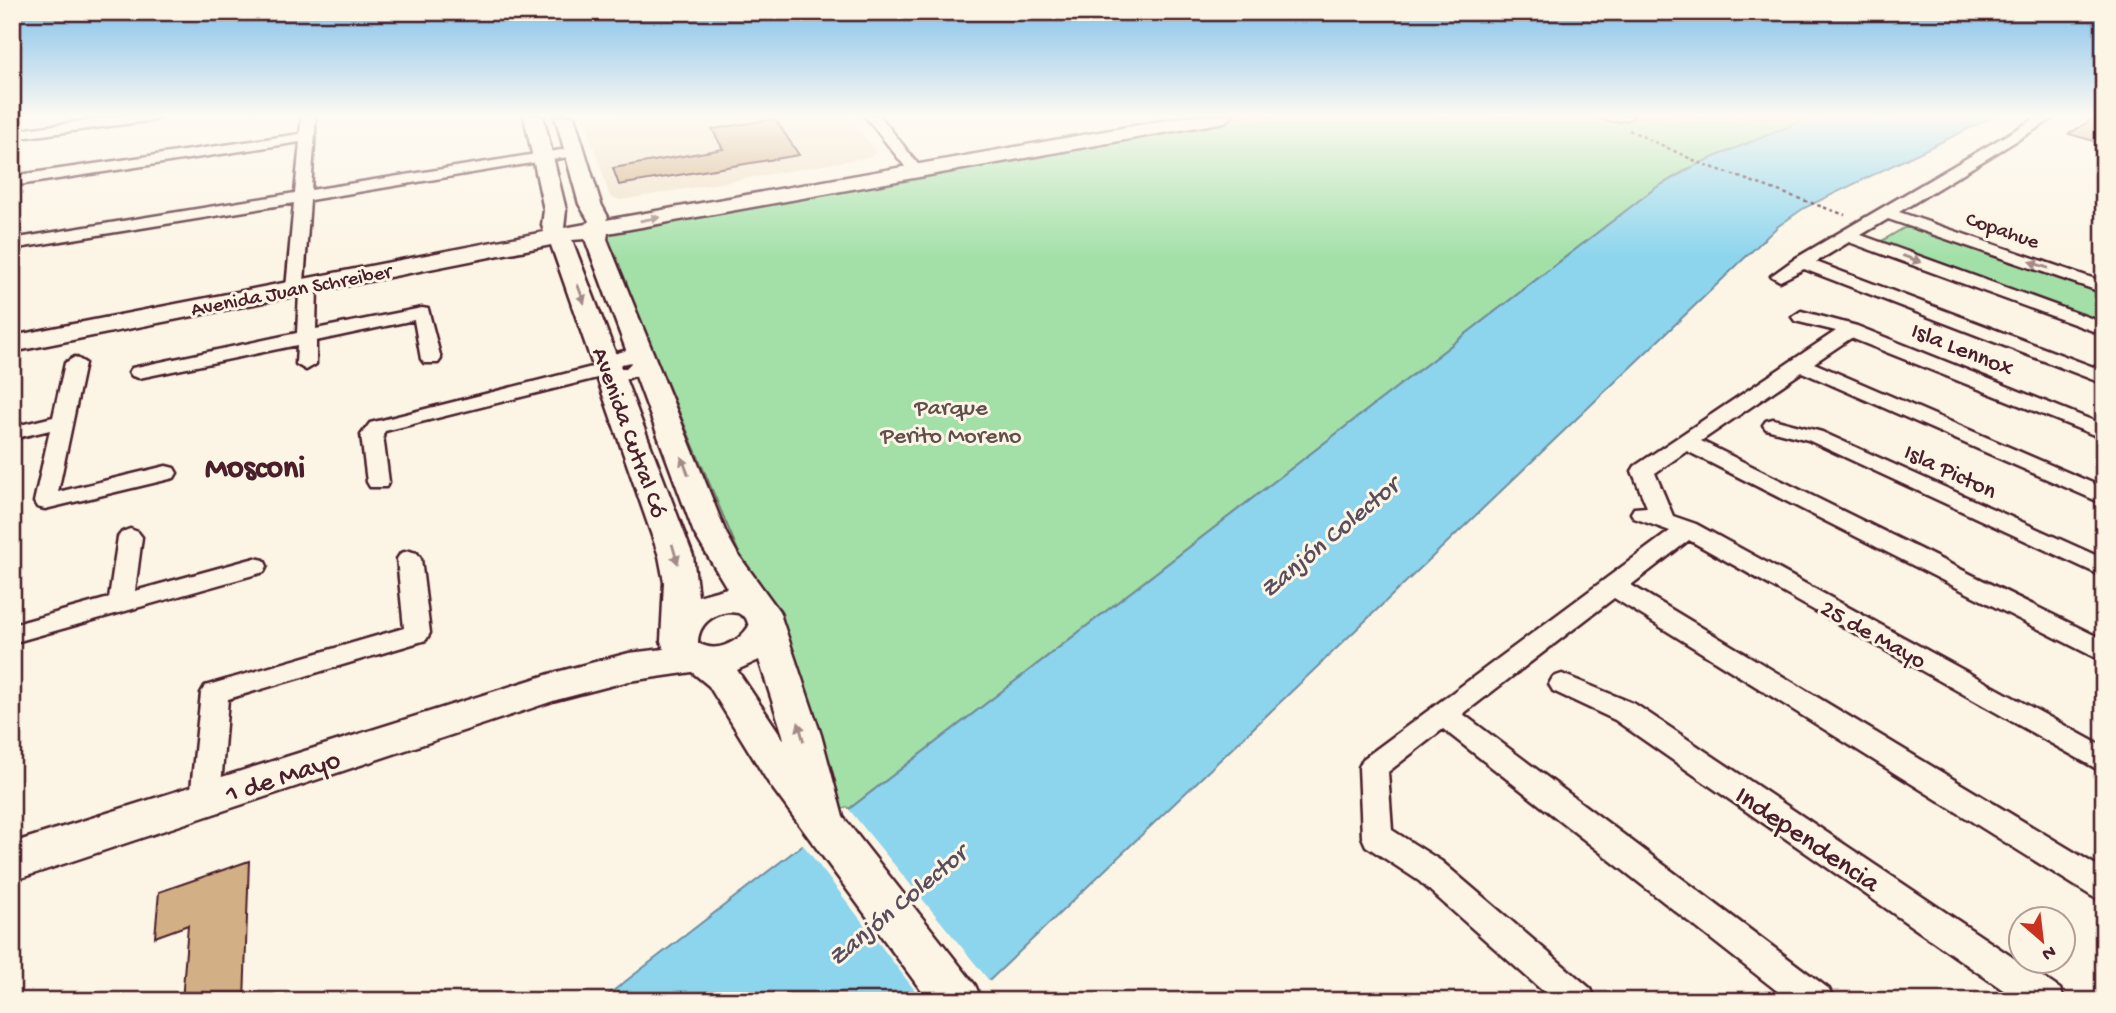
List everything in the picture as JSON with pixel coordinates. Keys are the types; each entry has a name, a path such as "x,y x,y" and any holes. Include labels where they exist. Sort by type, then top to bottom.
{"main road":[{"name":"Avenida Cutral Có","path":"544,163 555,210 596,239 714,540 764,620 802,735 823,822"},
{"name":"Avenida Cutral Có","path":"574,163 575,225 608,369 676,556 690,639 722,676 767,748 958,1001"},
{"name":"Avenida Juan Schreiber","path":"911,165 919,163"},
{"name":"Avenida Juan Schreiber","path":"12,344 575,225 922,163"},
{"name":"Avenida Juan Schreiber","path":"12,327 300,282"},
{"path":"736,600 747,602 764,620 757,644 739,657 715,662 690,639 712,603 736,600"},
{"name":"1 de Mayo","path":"12,862 553,687 629,667 690,639"}],"street":[{"path":"12,181 131,163"},
{"path":"305,163 300,282 307,337 306,365"},
{"path":"12,244 504,163"},
{"path":"1780,276 1971,163"},
{"name":"Copahue","path":"1887,213 2104,288"},
{"path":"1847,236 2104,329"},
{"path":"1802,262 2104,378"},
{"path":"139,372 422,313 431,359"},
{"name":"Isla Lennox","path":"1801,317 1850,330 2104,433"},
{"path":"1579,1001 1430,871 1377,837 1373,767 1612,586 1664,520 1643,471 1850,330"},
{"path":"378,482 372,435 377,427 608,369 614,374 626,374 641,367 643,361"},
{"path":"75,363 45,502 166,473"},
{"path":"1800,364 2104,497"},
{"path":"12,433 63,421"},
{"name":"Isla Picton","path":"1773,425 1815,436 2104,569"},
{"path":"1686,442 2104,652"},
{"name":"25 de Mayo","path":"1664,520 2100,753"},
{"path":"121,603 130,537"},
{"path":"205,799 215,693 417,633 409,559"},
{"path":"12,634 255,566"},
{"path":"1612,586 2104,887"},
{"name":"Independencia","path":"1562,684 1625,712 2049,1001"},
{"path":"1443,713 1817,1001"}],"path":[{"path":"1701,163 1869,223"}],"shaded area":[{"path":"599,163 834,163 621,200 610,197"}],"green space":[{"name":"Parque Perito Moreno","path":"977,163 1701,163 1654,189 849,809 847,807 840,812 783,628 783,614 758,586 738,551 605,237 607,232"},
{"path":"1904,228 1917,228 2104,292 2104,325 1880,242"}],"water":[{"name":"Zanjón Colector","path":"1700,163 1897,163 1804,208 1777,227 968,1001 600,1001 1654,189"}],"pier":[{"path":"847,807 991,983 973,1001 923,1001 801,842"}],"building":[{"path":"640,163 749,163 619,185 613,168"},
{"path":"249,861 244,1001 182,1001 188,925 155,937 159,892"}],"district":[{"name":"Mosconi","path":"255,465"}]}
